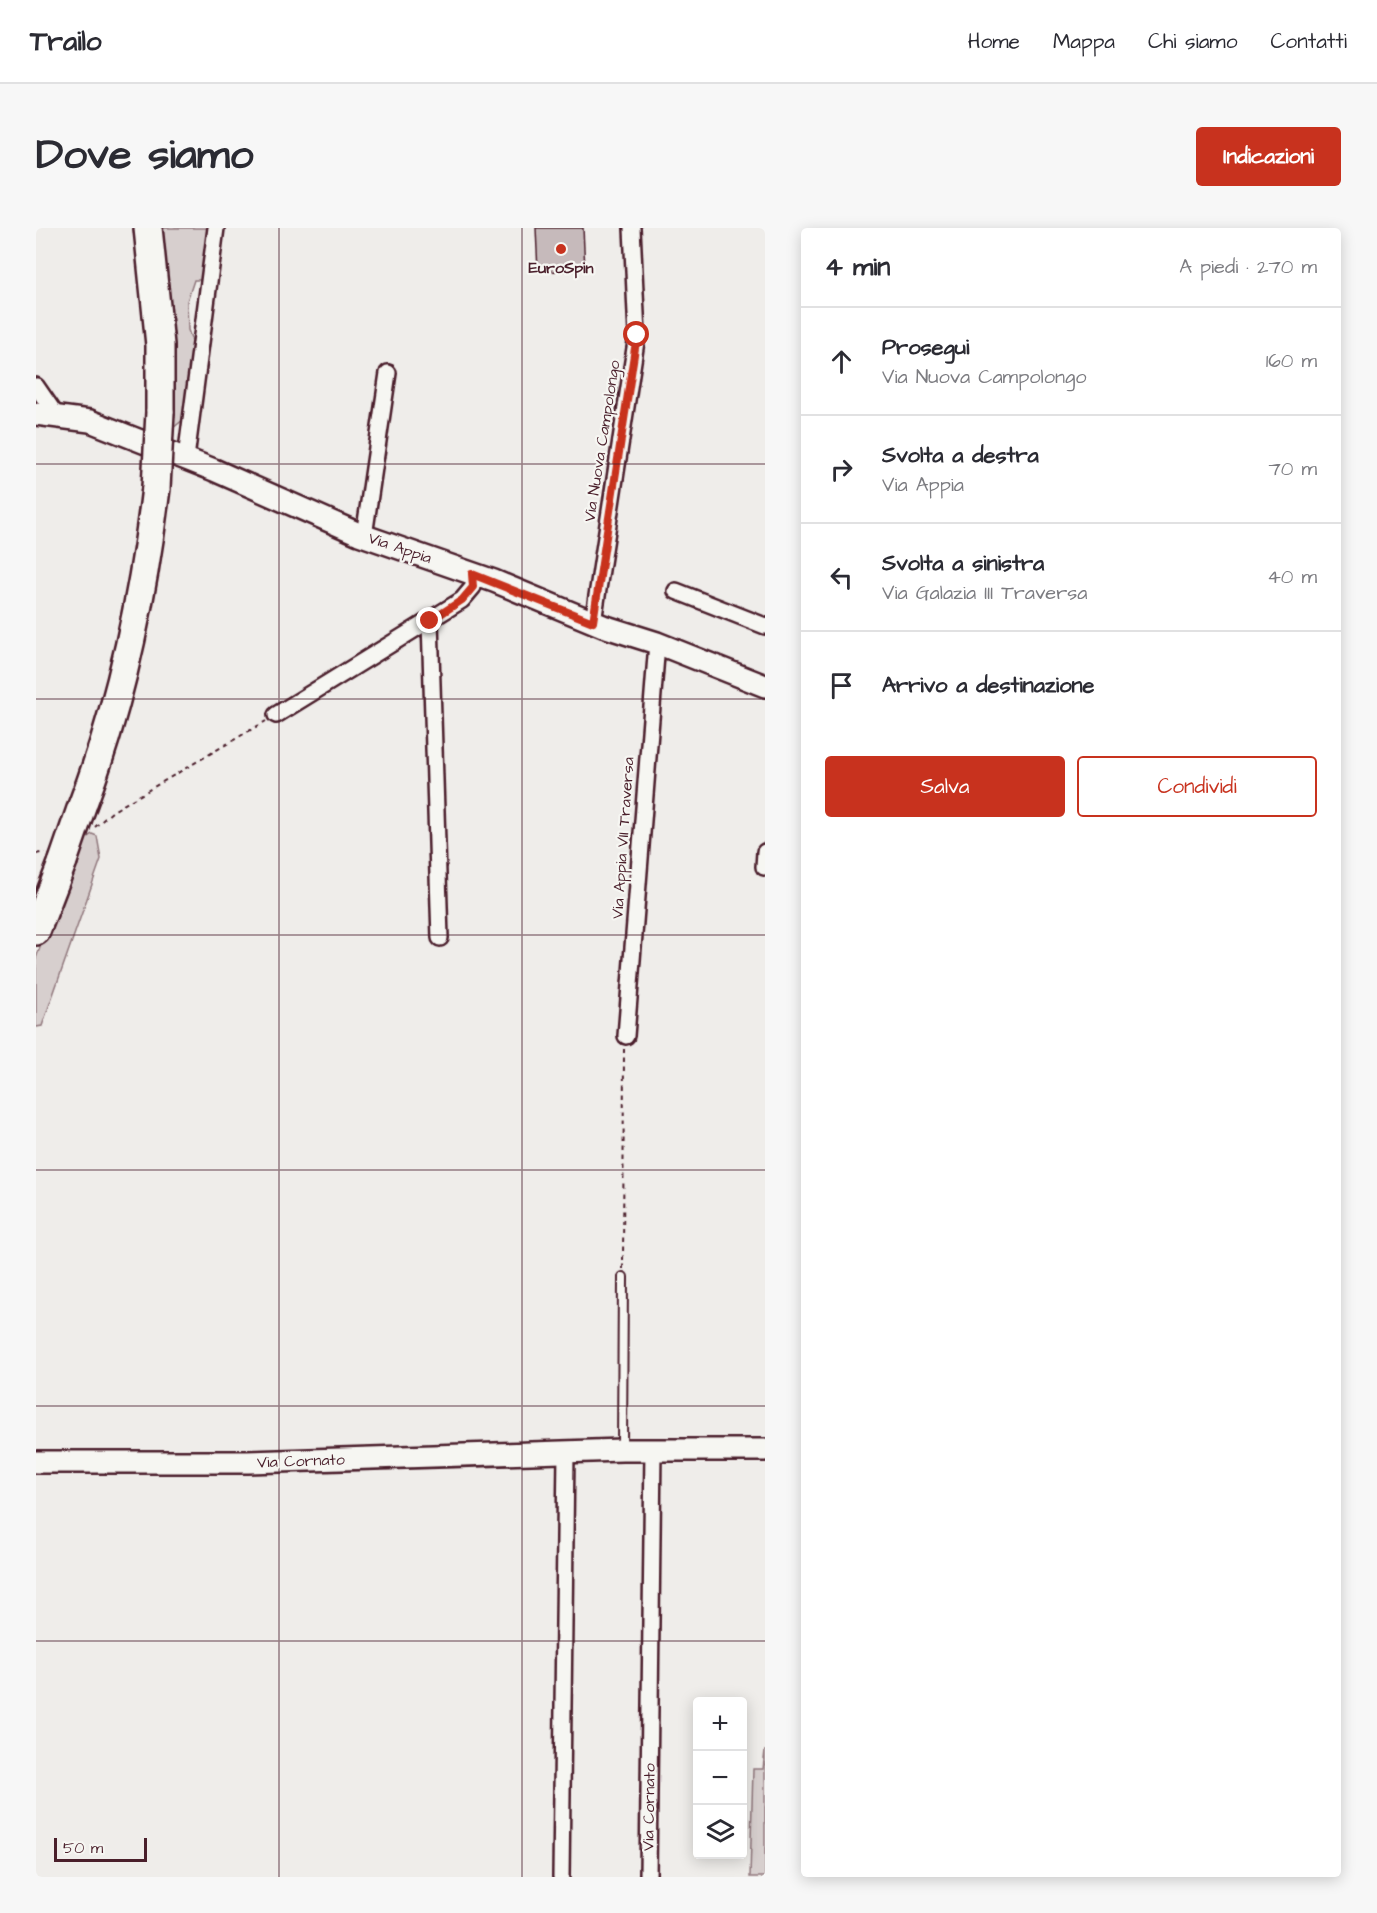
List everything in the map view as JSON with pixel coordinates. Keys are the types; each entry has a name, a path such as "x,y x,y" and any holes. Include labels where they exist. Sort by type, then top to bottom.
{"highway":[{"path":"36,931 57,856 85,819 121,688 143,583 156,488 160,412 159,324 148,228"}],"street":[{"path":"186,458 216,228"},
{"name":"Via Nuova Campolongo","path":"593,622 637,335 633,228"},
{"path":"364,536 388,374"},
{"path":"36,386 46,415"},
{"name":"Via Appia","path":"46,415 90,421 186,458 364,536 472,574 593,622 657,643 765,686"},
{"path":"276,715 462,600 473,587 472,574"},
{"path":"676,591 765,626"},
{"path":"430,621 440,938"},
{"name":"Via Appia VII Traversa","path":"626,1036 657,643"},
{"name":"Via Cornato","path":"36,1462 248,1462 622,1450 765,1450"},
{"name":"Via Cornato","path":"648,1877 653,1450"},
{"path":"561,1877 566,1452"}],"lane":[{"path":"622,1450 623,1278"}],"path":[{"path":"85,819 113,811 276,715"},
{"path":"36,854 57,856"},
{"path":"623,1278 626,1036"}],"shaded area":[{"path":"162,228 209,228 201,280 194,280 187,301 188,330 194,346 185,418 172,429 169,295"},
{"path":"92,834 97,836 101,859 42,1026 36,1027 36,958 81,841"},
{"path":"765,1750 765,1877 750,1877 753,1769 763,1769"}],"building":[{"name":"EuroSpin","path":"536,228 583,228 585,270 538,272"}],"place":[{"name":"EuroSpin","path":"561,249"}],"route":[{"path":"430,621 462,600 473,587 472,574 593,622 637,335"}]}
